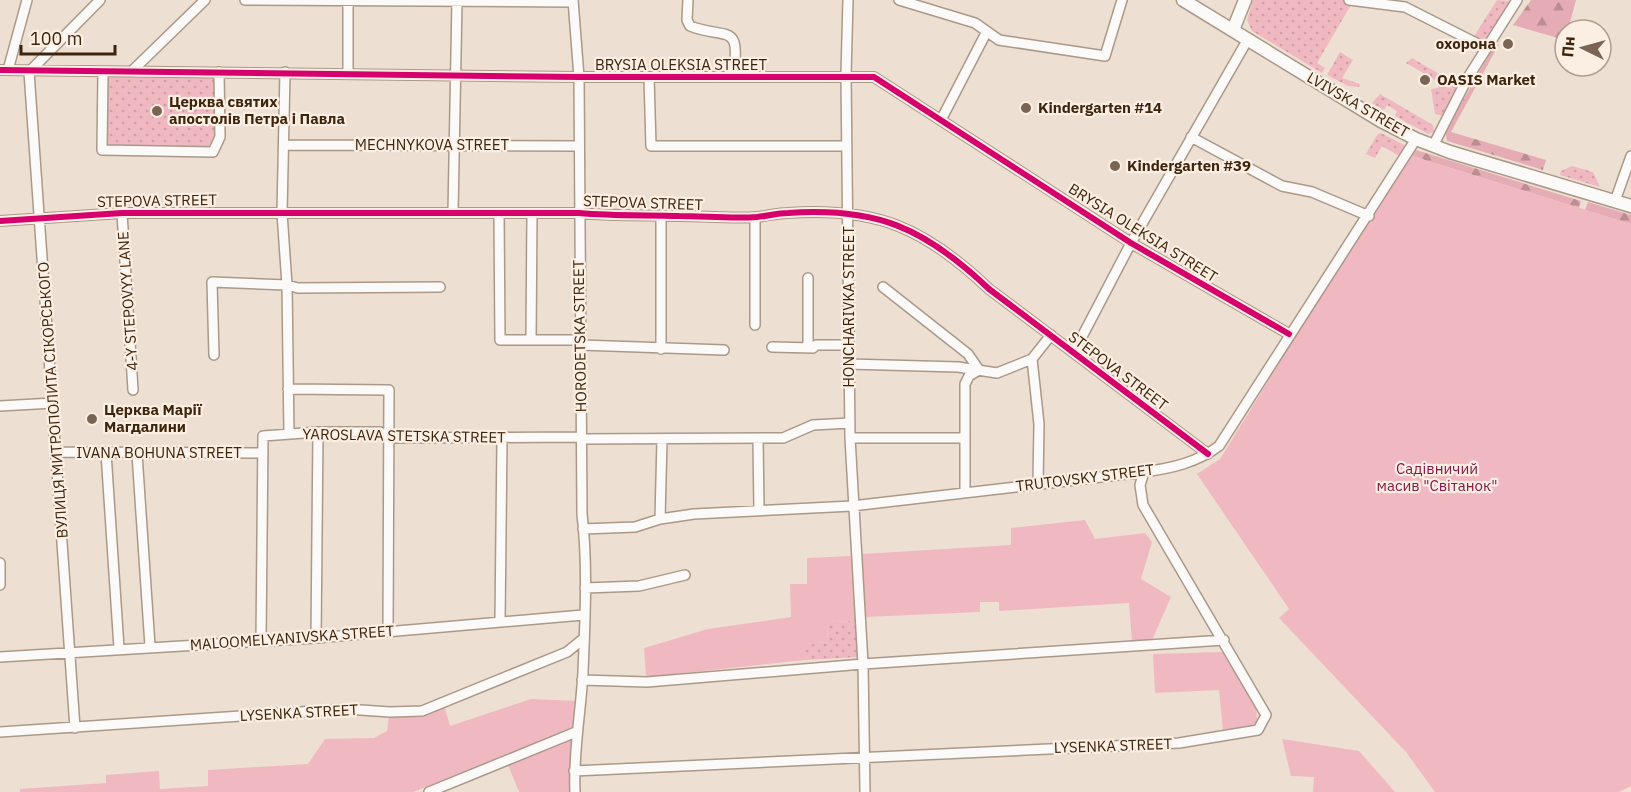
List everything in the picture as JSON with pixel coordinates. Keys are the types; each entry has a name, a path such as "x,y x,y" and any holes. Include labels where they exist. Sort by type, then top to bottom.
{"main road":[{"name":"LVIVSKA STREET","path":"1183,0 1381,121 1416,139 1631,206"},
{"path":"1233,30 1245,0"}],"street":[{"path":"4,70 27,0"},
{"path":"29,72 100,0"},
{"path":"132,71 205,0"},
{"path":"245,0 573,1"},
{"path":"348,0 348,74"},
{"path":"688,0 687,20 690,26 726,33 732,37 733,76"},
{"name":"HONCHARIVKA STREET","path":"848,0 846,75 852,506"},
{"path":"899,0 975,23 986,33 1012,44 1105,57 1122,0"},
{"path":"1349,0 1405,7 1486,48"},
{"path":"1434,146 1486,48 1517,0"},
{"path":"453,213 457,1"},
{"name":"HORODETSKA STREET","path":"573,1 579,78 581,438 585,588 582,676 574,771 575,792"},
{"path":"941,120 986,33"},
{"path":"1074,352 1131,243 1248,39"},
{"name":"BRYSIA OLEKSIA STREET","path":"4,70 456,74 579,78 846,75 874,77 1131,243 1289,334"},
{"name":"ВУЛИЦЯ МИТРОПОЛИТА СІКОРСЬКОГО","path":"29,72 75,728"},
{"path":"103,72 102,150 213,152 220,137 219,72"},
{"path":"285,72 282,213 287,285 289,434"},
{"path":"649,77 651,146 847,146"},
{"path":"1191,137 1282,186 1312,192 1369,216"},
{"name":"TRUTOVSKY STREET","path":"583,529 635,526 660,519 759,510 852,506 1144,472 1179,467 1208,454 1219,446 1289,334 1369,216 1416,139"},
{"name":"MECHNYKOVA STREET","path":"285,145 579,146"},
{"path":"1615,201 1631,156"},
{"name":"STEPOVA STREET","path":"0,221 122,213 579,213 609,216 755,217 788,213 848,213 877,217 907,228 959,260 989,289 1208,454"},
{"name":"4-Y STEPOVYY LANE","path":"122,213 134,390"},
{"path":"499,214 500,340 661,349 724,350"},
{"path":"531,340 532,214"},
{"path":"661,215 661,349"},
{"path":"755,217 755,325"},
{"path":"808,278 808,348"},
{"path":"214,355 212,282 287,285 298,288 440,287"},
{"path":"883,287 968,354 980,370"},
{"path":"849,364 980,370 997,373 1032,359 1051,335"},
{"path":"772,347 808,348 816,345 849,345"},
{"path":"1032,359 1039,424 1038,483"},
{"path":"965,492 964,384 969,376 980,370"},
{"path":"288,389 389,390 387,438 388,632"},
{"path":"0,406 53,404"},
{"name":"YAROSLAVA STETSKA STREET","path":"261,453 263,436 318,432 380,432 387,438 758,439 783,438 813,425 850,423"},
{"path":"316,638 318,432"},
{"path":"850,438 964,438"},
{"path":"500,621 502,439"},
{"path":"758,439 759,510"},
{"path":"660,519 662,440"},
{"name":"IVANA BOHUNA STREET","path":"57,452 261,453"},
{"path":"106,453 119,648"},
{"path":"261,453 261,640"},
{"path":"137,454 150,646"},
{"name":"LYSENKA STREET","path":"574,771 1179,743 1258,730 1266,715 1143,505 1140,485 1144,472"},
{"path":"852,506 863,664 865,792"},
{"path":"0,563 0,585"},
{"path":"585,588 639,586 685,575"},
{"name":"MALOOMELYANIVSKA STREET","path":"0,657 150,646 316,638 583,615"},
{"name":"LYSENKA STREET","path":"0,732 346,708 390,712 422,711 567,652 583,639"},
{"path":"582,676 647,682 863,664 1224,640"},
{"path":"429,792 576,732"}],"green space":[{"path":"1253,0 1345,0 1352,3 1317,63 1325,68 1322,73 1252,31 1247,20"},
{"path":"1497,0 1510,1 1486,41 1473,38"},
{"path":"1531,0 1576,0 1571,18 1553,18 1553,37 1513,25"},
{"path":"1499,44 1451,132 1546,160 1543,170 1447,141 1445,132 1494,46"},
{"path":"1340,52 1353,60 1342,78 1360,84 1359,87 1348,86 1327,75"},
{"path":"1412,58 1458,85 1443,116 1435,114 1431,89 1438,88 1439,82 1406,63"},
{"path":"107,77 217,77 217,137 211,150 107,148"},
{"path":"1380,94 1433,125 1434,132 1428,134 1395,116 1397,111 1387,105 1384,110 1372,103"},
{"path":"1381,133 1408,147 1401,157 1382,146 1375,158 1366,154 1377,135"},
{"path":"1416,150 1581,201 1579,208 1412,156"},
{"name":"Садівничий масив \"Світанок\"","path":"1412,156 1631,224 1631,786 1619,792 1435,792 1406,752 1279,618 1289,609 1197,474 1220,459 1309,315"},
{"path":"1572,166 1593,172 1600,187 1560,175 1561,171"},
{"path":"1588,202 1631,215 1631,224 1585,210"},
{"path":"1085,520 1095,539 1145,533 1152,542 1141,579 1171,597 1152,640 1132,642 1129,603 999,611 999,602 980,602 980,612 865,617 862,554 1011,545 1011,528"},
{"path":"852,556 856,621 827,622 828,642 805,644 805,660 646,677 644,648 708,629 791,617 790,584 807,584 807,558"},
{"path":"856,621 858,657 805,660 804,644 828,642 827,622"},
{"path":"1222,652 1256,705 1257,721 1252,726 1223,730 1219,690 1155,693 1153,654"},
{"path":"531,699 577,701 574,730 413,792 20,792 20,789 106,783 106,775 159,771 160,789 208,786 208,770 308,764 325,739 374,738 387,731 389,716 421,714 445,708 450,726"},
{"path":"573,736 570,754 572,792 519,792 508,765"},
{"path":"1282,739 1359,751 1395,792 1313,792 1314,777 1291,776"}],"cycle path":[{"path":"0,70 579,77 874,77 1131,243 1289,334"},
{"path":"0,221 122,213 579,213 737,218 820,212 874,218 898,226 943,251 989,289 1208,454"}],"place":[{"name":"охорона","path":"1508,44"},
{"name":"OASIS Market","path":"1425,80"},
{"name":"Kindergarten #14","path":"1026,108"},
{"name":"Церква святих апостолів Петра і Павла","path":"157,111"},
{"name":"Kindergarten #39","path":"1115,166"},
{"name":"Церква Марії Магдалини","path":"92,419"}]}
